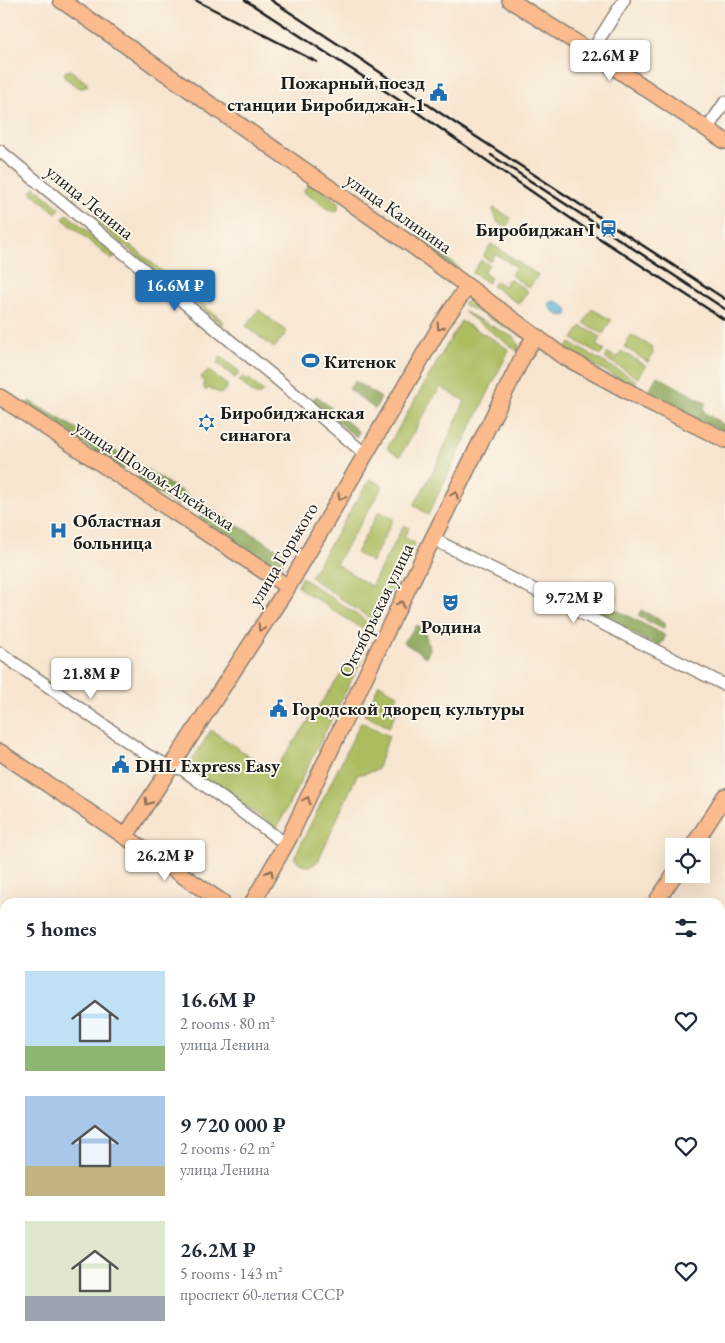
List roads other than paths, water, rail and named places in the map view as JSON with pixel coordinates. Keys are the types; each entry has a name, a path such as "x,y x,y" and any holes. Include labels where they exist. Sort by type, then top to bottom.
{"main road":[{"name":"улица Калинина","path":"61,0 410,244 560,355 725,440"},
{"path":"510,0 725,141"},
{"name":"улица Горького","path":"125,837 288,587 440,324 467,287"},
{"name":"Октябрьская улица","path":"255,898 286,844 433,538 523,356 535,336"},
{"name":"улица Шолом-Алейхема","path":"0,398 288,587"},
{"path":"0,752 216,898"},
{"path":"698,838 725,796"},
{"path":"662,898 670,883"}],"street":[{"path":"591,52 624,0"},
{"path":"707,129 725,102"},
{"name":"улица Ленина","path":"0,151 365,454"},
{"path":"433,538 725,685"},
{"path":"0,652 147,755 171,767 182,769 286,844"}],"water":[{"path":"553,301 560,303 568,310 567,315 561,316 553,311 549,304"}],"railway":[{"path":"195,0 317,62"},
{"path":"245,0 402,102 602,240 725,320"},
{"path":"271,0 458,125 725,299"},
{"path":"491,155 725,309"}],"place":[{"name":"Пожарный поезд станции Биробиджан-1","path":"439,93"},
{"name":"Биробиджан I","path":"609,229"},
{"name":"Китенок","path":"310,361"},
{"name":"Биробиджанская синагога","path":"206,423"},
{"name":"Областная больница","path":"59,531"},
{"name":"Родина","path":"451,603"},
{"name":"Городской дворец культуры","path":"278,708"},
{"name":"DHL Express Easy","path":"121,765"}]}
